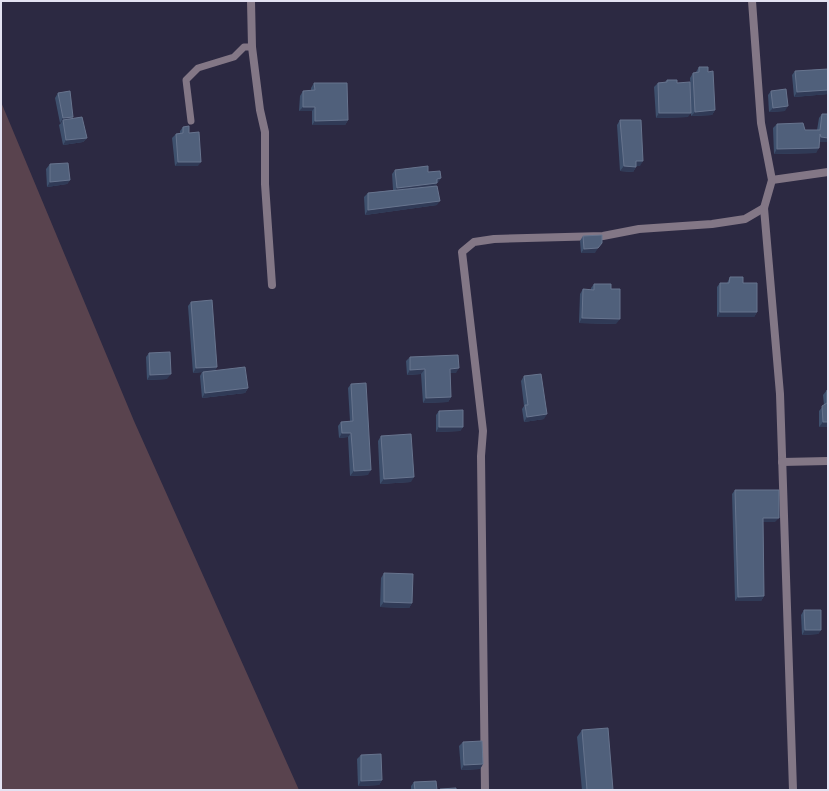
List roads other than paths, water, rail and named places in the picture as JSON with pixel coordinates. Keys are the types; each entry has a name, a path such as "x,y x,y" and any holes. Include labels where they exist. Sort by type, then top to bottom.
{"street":[{"path":"251,1 252,47 260,110 265,132 265,184 272,285"},
{"path":"752,1 761,123 772,180 764,208 780,394 793,790"},
{"path":"772,180 828,172"},
{"path":"485,790 481,456 483,431 462,252 474,242 494,239 544,239 603,236 639,229 712,224 745,219 764,208"},
{"path":"782,462 828,461"}],"lane":[{"path":"191,121 186,80 198,68 234,58 244,47 252,47"}]}
